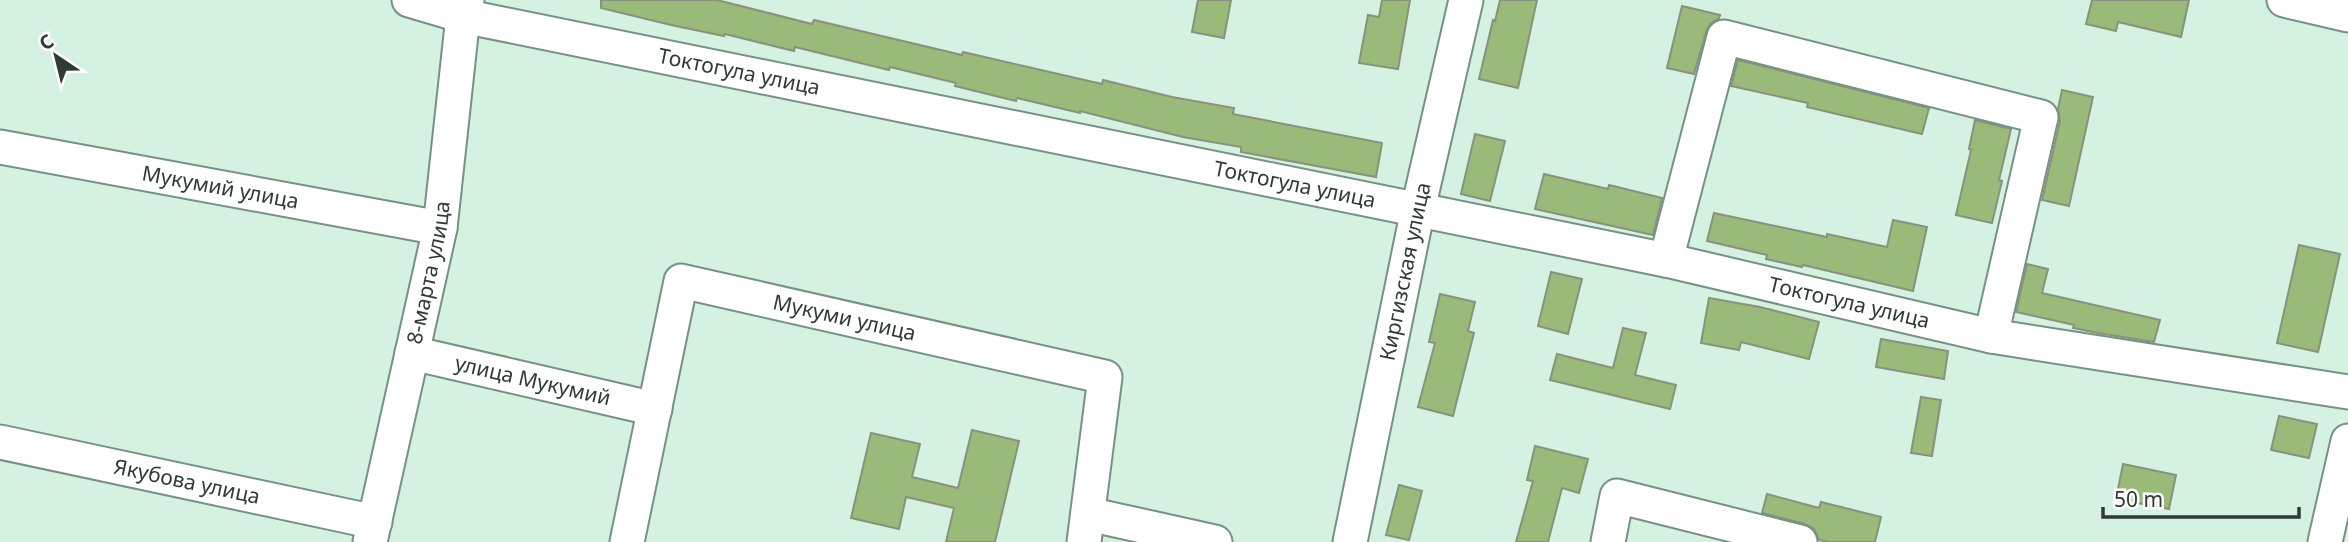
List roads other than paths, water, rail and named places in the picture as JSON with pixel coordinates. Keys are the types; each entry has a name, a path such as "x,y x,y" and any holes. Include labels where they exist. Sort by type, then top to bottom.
{"street":[{"name":"Токтогула улица","path":"409,0 465,8 1666,260 1991,336 2348,393"},
{"name":"Киргизская улица","path":"1350,542 1418,209 1466,0"},
{"path":"2284,0 2348,15"},
{"name":"8-марта улица","path":"373,532 440,228 465,8"},
{"path":"1666,260 1724,37 2041,117 1991,336"},
{"name":"Мукумий улица","path":"0,147 440,228"},
{"name":"Мукуми улица","path":"627,542 681,281 1105,377 1086,528"},
{"name":"улица Мукумий","path":"412,353 654,409"},
{"path":"2325,542 2348,441"},
{"name":"Якубова улица","path":"0,442 373,532"},
{"path":"1608,542 1617,496 1800,542"},
{"path":"1086,528 1215,542"}]}
